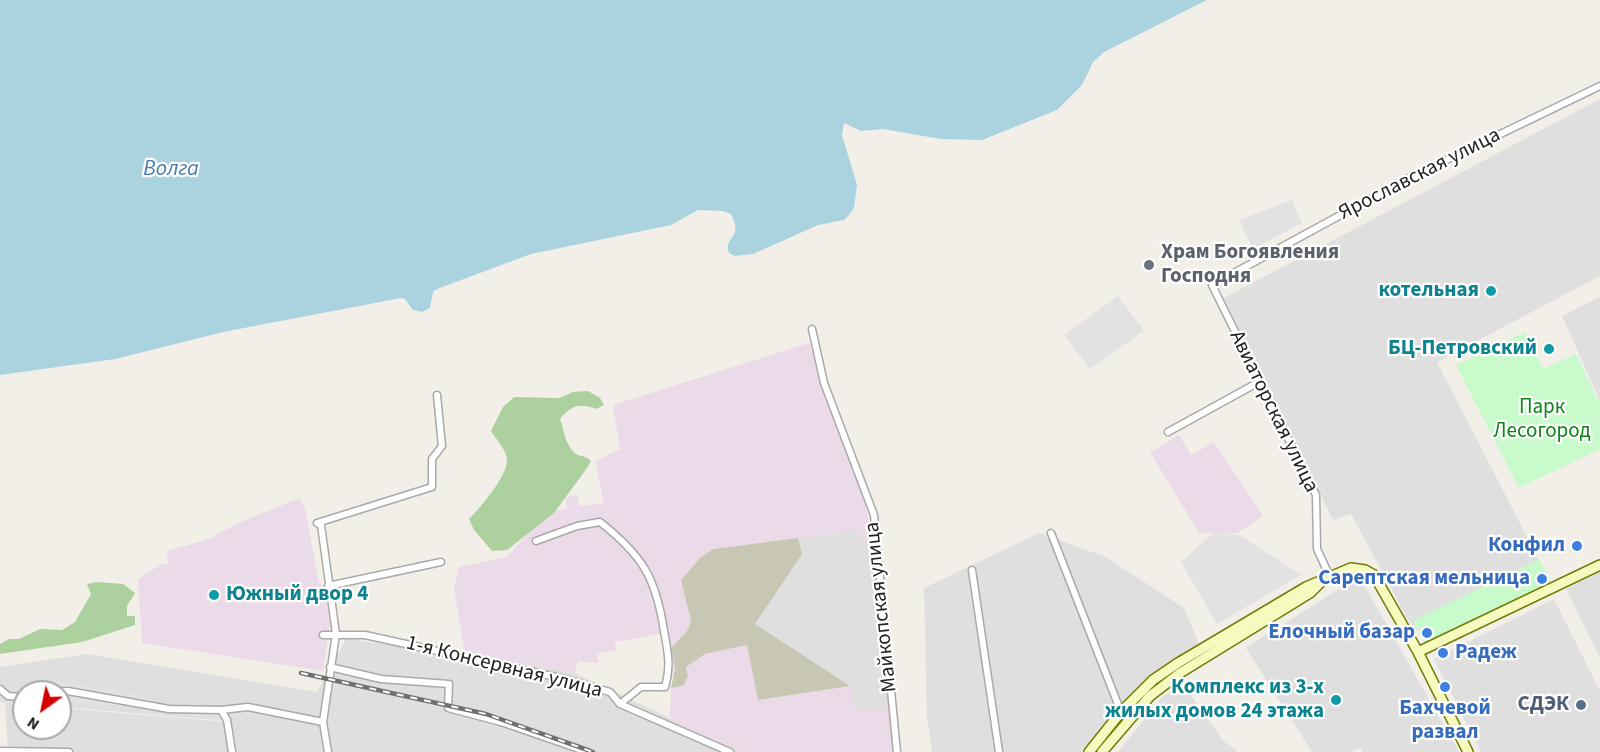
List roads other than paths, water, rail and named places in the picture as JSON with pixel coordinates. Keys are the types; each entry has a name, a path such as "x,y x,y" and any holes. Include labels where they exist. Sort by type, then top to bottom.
{"street":[{"name":"Ярославская улица","path":"1212,285 1403,181 1600,86"},
{"name":"Авиаторская улица","path":"1212,285 1316,495 1317,549 1326,579"},
{"name":"Майкопская улица","path":"812,329 824,382 874,515 897,752"},
{"path":"1168,432 1259,382"},
{"path":"328,751 323,722 336,634 321,525 317,523 432,487 432,459 442,446 437,394"},
{"path":"537,541 577,526 600,522 628,544 646,568 663,611 670,669 665,687 641,687 620,704"},
{"path":"1051,532 1121,711"},
{"path":"328,586 441,562"},
{"path":"1418,652 1600,565"},
{"path":"1089,752 1121,711 1154,680 1178,663 1306,587 1351,568 1365,570 1374,575 1418,652 1468,752"},
{"path":"972,570 984,635 999,752"},
{"path":"1102,752 1150,696 1180,673 1310,593 1326,579"},
{"name":"1-я Консервная улица","path":"323,635 365,635 565,679 610,692 620,704 730,752"},
{"path":"330,668 381,679 449,684 448,708 501,722 588,752"},
{"path":"72,692 169,709 221,710 248,707 323,722"},
{"path":"221,710 226,720 232,752"},
{"path":"0,752 69,752"}],"water":[{"name":"Волга","path":"0,0 1207,0 1104,52 1093,62 1082,85 1057,110 982,140 941,139 883,129 861,131 844,123 842,135 857,185 854,208 844,220 818,225 753,254 735,256 729,253 728,247 735,228 731,214 723,211 698,210 671,225 531,254 437,289 433,292 430,308 422,312 413,310 405,299 401,298 223,332 115,359 0,375"}],"railway":[{"path":"301,673 486,714 593,752"}],"place":[{"name":"Храм Богоявления Господня","path":"1149,265"},
{"name":"котельная","path":"1491,291"},
{"name":"БЦ-Петровский","path":"1549,349"},
{"name":"Конфил","path":"1577,546"},
{"name":"Сарептская мельница","path":"1542,579"},
{"name":"Южный двор 4","path":"214,595"},
{"name":"Елочный базар","path":"1427,633"},
{"name":"Радеж","path":"1443,653"},
{"name":"Бахчевой развал","path":"1445,687"},
{"name":"Комплекс из 3-х жилых домов 24 этажа","path":"1336,700"},
{"name":"СДЭК","path":"1581,705"}],"park label":[{"name":"Парк Лесогород","path":"1542,420"}]}
